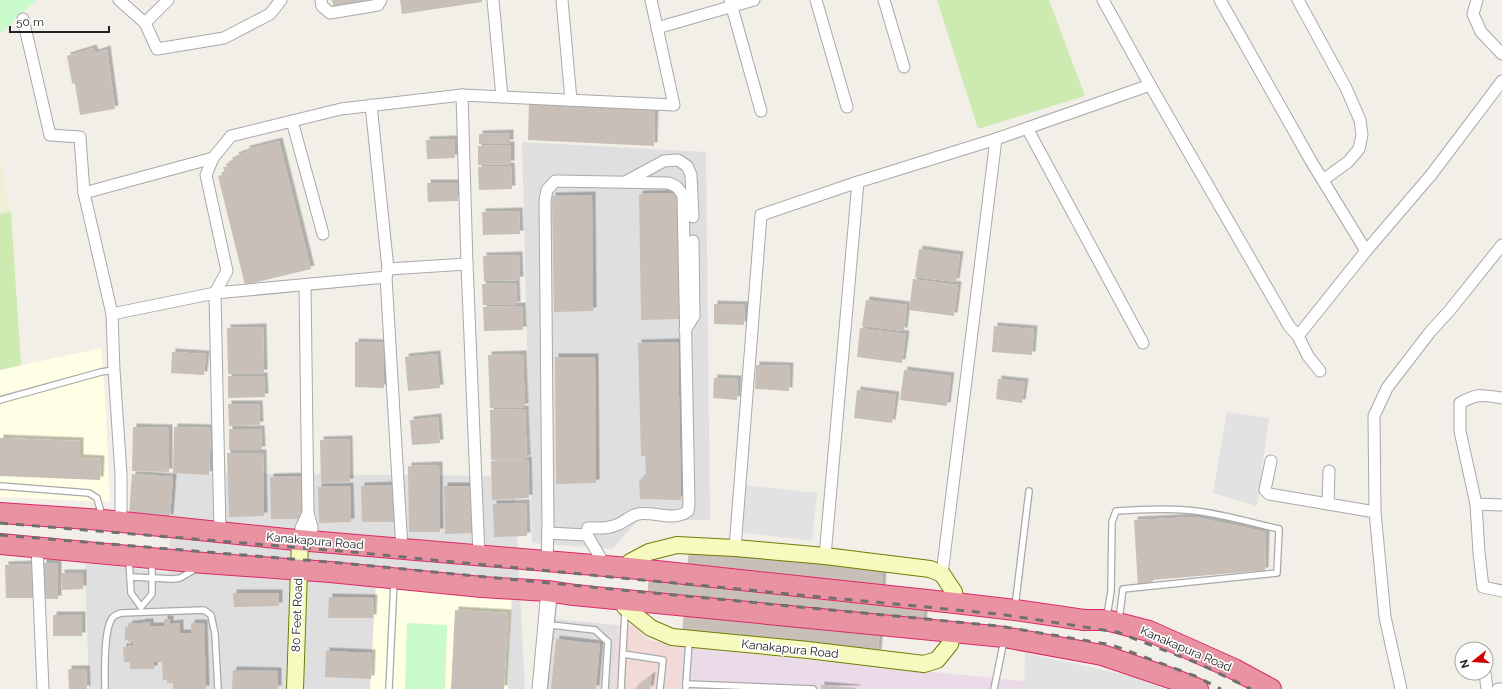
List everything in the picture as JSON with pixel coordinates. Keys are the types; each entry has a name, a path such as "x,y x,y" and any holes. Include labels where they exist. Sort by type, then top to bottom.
{"highway":[{"name":"Kanakapura Road","path":"0,513 629,568 960,603 1084,620 1113,622 1149,631 1234,669 1271,689"},
{"path":"0,544 204,563 303,570 551,592 625,604 1004,637 1102,655 1198,689"},
{"path":"958,633 960,603"}],"street":[{"path":"119,0 145,23 157,48 224,38 270,14 282,0"},
{"path":"145,23 168,0"},
{"path":"321,0 322,6 330,13 378,5 381,0"},
{"path":"493,0 502,97"},
{"path":"562,0 571,100"},
{"path":"220,532 215,293 228,271 206,175 213,158 231,136 341,109 371,105 462,95 674,105 651,0"},
{"path":"657,28 731,3 754,0"},
{"path":"816,0 847,107"},
{"path":"884,0 904,67"},
{"path":"1103,0 1150,85 1289,326 1298,336 1308,356 1320,371"},
{"path":"1220,0 1322,180 1366,251"},
{"path":"1298,0 1346,88 1360,120 1362,135 1359,148 1348,162 1322,180"},
{"path":"1477,0 1473,14 1481,32 1502,54"},
{"path":"731,3 761,111"},
{"path":"23,19 50,135 80,137 84,193 112,314 121,474 112,522"},
{"path":"1298,336 1366,251 1431,175 1502,81"},
{"path":"735,548 761,215 858,182 996,139 1150,85"},
{"path":"462,95 467,264 479,556"},
{"path":"371,105 387,273 402,549"},
{"path":"292,121 323,234"},
{"path":"1027,128 1143,343"},
{"path":"942,574 996,139"},
{"path":"84,193 213,158"},
{"path":"624,182 664,161 678,160 687,166 691,175 693,217"},
{"path":"547,562 545,200 547,190 554,181 668,183 677,187 683,195 688,511 684,514 671,516 638,514 619,524 607,528 588,528 587,535 606,567"},
{"path":"825,556 858,182"},
{"path":"685,330 694,316 693,241"},
{"path":"1401,689 1385,617 1375,512 1374,416 1387,388 1430,332 1450,310 1502,245"},
{"path":"112,314 215,293 305,285 387,273 467,264"},
{"path":"305,285 308,513 301,528 306,540"},
{"path":"1502,398 1480,395 1460,403 1460,431 1476,504 1483,587 1489,590 1502,590"},
{"path":"1271,461 1266,490 1269,494 1375,512"},
{"path":"1328,504 1329,471"},
{"path":"1476,504 1502,504"},
{"path":"548,533 587,535"},
{"name":"80 Feet Road","path":"295,689 306,540"},
{"path":"629,568 630,562 649,552 677,545 735,548 825,556 930,569 942,574 960,603"},
{"path":"37,547 43,689"},
{"name":"80 Feet Road","path":"303,570 303,689"},
{"path":"538,689 551,592"},
{"name":"Kanakapura Road","path":"625,604 651,628 672,637 808,650 924,664 937,660 958,633"}],"lane":[{"path":"0,400 101,372 114,370"},
{"path":"0,486 89,493 97,498 112,522"},
{"path":"1015,610 1029,491"},
{"path":"1159,509 1185,510 1224,516 1279,530 1277,573 1123,589 1113,622 1111,591 1112,522 1116,511 1159,509"},
{"path":"128,556 131,593 142,609"},
{"path":"142,609 152,594 152,558"},
{"path":"130,577 180,578 204,563"},
{"path":"390,689 394,578"},
{"path":"544,689 551,625 551,592"},
{"path":"620,689 625,604"},
{"path":"105,689 106,644 110,623 114,617 121,613 142,609 204,610 211,615 215,634 218,689"},
{"path":"551,625 595,630 608,642 605,689"},
{"path":"994,689 1004,637"},
{"path":"690,639 686,687 813,689"},
{"path":"622,654 663,660 660,689"}],"shaded area":[{"path":"522,142 706,152 710,520 638,520 612,549 532,543"},
{"path":"0,157 11,212 0,214"},
{"path":"101,348 110,502 0,497 0,370"},
{"path":"1227,412 1269,418 1257,506 1213,493"},
{"path":"173,473 514,476 525,689 89,689 85,562 168,573"},
{"path":"745,485 817,493 812,541 739,532"},
{"path":"376,581 512,592 508,689 370,689"},
{"path":"542,618 618,625 613,689 534,689"},
{"path":"618,625 634,625 649,640 683,647 679,689 613,689"},
{"path":"683,647 1024,681 1024,689 679,689"},
{"path":"1025,653 1135,677 1164,689 1024,689"}],"green space":[{"path":"0,0 36,0 0,34"},
{"path":"937,0 1049,0 1085,96 978,129"},
{"path":"11,212 21,365 0,370 0,214"},
{"path":"407,623 447,625 445,689 405,689"}],"building":[{"path":"332,0 380,0 334,8"},
{"path":"400,0 482,0 482,2 402,14"},
{"path":"93,48 95,53 107,49 115,109 80,115 75,84 72,83 67,56"},
{"path":"529,102 655,108 654,146 528,140"},
{"path":"510,133 510,143 479,144 479,134"},
{"path":"454,139 455,158 427,159 426,140"},
{"path":"279,141 311,269 245,285 218,176 225,174 223,167 230,166 229,161 236,159 235,156 246,152 247,149"},
{"path":"511,145 511,164 478,165 478,146"},
{"path":"511,166 512,189 479,190 478,167"},
{"path":"427,183 458,183 458,201 428,202"},
{"path":"677,193 680,319 641,320 639,194"},
{"path":"592,195 593,311 554,312 552,196"},
{"path":"519,211 520,234 483,235 482,212"},
{"path":"919,249 960,255 956,282 915,277"},
{"path":"519,255 520,280 484,281 483,256"},
{"path":"913,279 958,285 954,316 909,310"},
{"path":"516,283 517,305 483,305 482,284"},
{"path":"866,300 907,305 904,331 862,326"},
{"path":"714,304 745,305 744,325 714,324"},
{"path":"522,306 523,330 484,331 483,307"},
{"path":"994,326 1034,329 1032,355 992,352"},
{"path":"263,327 264,373 228,374 227,328"},
{"path":"860,328 906,334 902,363 857,357"},
{"path":"355,342 384,343 384,388 355,387"},
{"path":"678,342 681,500 640,499 639,481 646,474 645,456 641,456 638,343"},
{"path":"172,352 206,354 204,375 171,373"},
{"path":"437,354 440,388 408,391 405,357"},
{"path":"523,354 525,407 490,408 488,355"},
{"path":"555,357 595,357 596,483 556,484"},
{"path":"756,365 790,366 789,391 755,389"},
{"path":"904,370 951,376 947,406 900,400"},
{"path":"228,376 264,376 265,397 228,398"},
{"path":"714,378 738,379 737,400 713,398"},
{"path":"998,379 1025,382 1022,403 996,399"},
{"path":"857,390 896,395 892,423 854,418"},
{"path":"228,404 259,404 260,425 229,426"},
{"path":"525,409 527,459 491,460 490,410"},
{"path":"438,417 440,443 412,445 410,420"},
{"path":"133,427 169,428 169,472 132,471"},
{"path":"174,427 211,428 209,475 173,473"},
{"path":"229,429 261,429 262,450 229,450"},
{"path":"0,438 80,441 80,458 101,459 100,480 0,476"},
{"path":"349,439 350,482 321,483 320,440"},
{"path":"227,453 263,453 264,516 229,517"},
{"path":"528,460 529,498 492,500 491,461"},
{"path":"439,465 440,532 409,532 408,466"},
{"path":"132,474 173,477 170,518 129,516"},
{"path":"302,476 303,519 271,519 270,477"},
{"path":"393,485 394,522 362,522 361,486"},
{"path":"350,486 351,522 319,523 318,487"},
{"path":"444,486 471,486 472,533 445,534"},
{"path":"526,503 527,536 494,537 493,504"},
{"path":"1195,517 1266,532 1265,571 1152,580 1148,586 1138,587 1134,520"},
{"path":"689,551 883,570 882,589 926,593 922,635 880,631 878,653 682,633 684,613 646,609 650,564 687,568"},
{"path":"43,563 58,563 58,599 44,599"},
{"path":"34,564 34,598 6,598 5,565"},
{"path":"61,573 83,573 83,589 62,590"},
{"path":"233,593 279,593 279,606 234,607"},
{"path":"329,597 374,598 373,618 328,618"},
{"path":"455,610 508,613 504,689 451,689"},
{"path":"53,615 82,615 82,636 53,636"},
{"path":"164,619 170,619 170,624 180,623 180,633 191,633 191,623 204,623 206,689 173,689 173,683 167,683 167,680 163,680 162,662 154,662 154,669 130,669 130,662 124,662 123,647 133,645 133,642 128,642 128,640 125,640 125,627 129,626 129,624 142,622 150,622 150,626 164,626"},
{"path":"556,639 600,644 596,689 551,689"},
{"path":"326,651 372,653 371,679 325,677"},
{"path":"68,669 86,669 87,689 69,689"},
{"path":"233,670 278,671 278,689 232,689"},
{"path":"652,675 650,689 634,689"},
{"path":"821,685 857,688 821,689"}],"railway":[{"path":"0,523 340,551 999,614 1117,632 1200,664 1251,689"},
{"path":"0,535 340,563 999,626 1112,645 1195,676 1221,689"}]}
